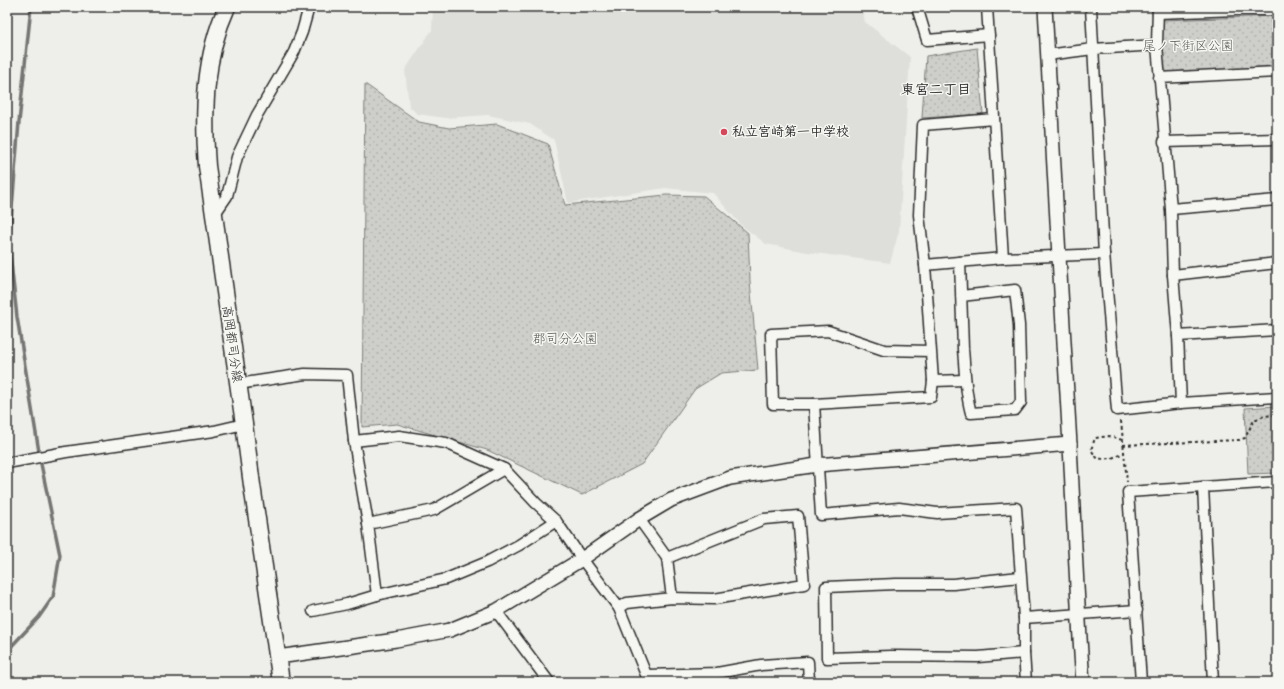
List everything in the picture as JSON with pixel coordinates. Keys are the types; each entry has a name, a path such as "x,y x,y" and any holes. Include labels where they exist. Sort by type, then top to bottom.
{"main road":[{"name":"高岡都司分線","path":"227,7 221,20 213,51 206,90 205,132 207,159 281,682"}],"street":[{"path":"214,215 227,196 237,156 257,115 294,52 302,32 309,7"},
{"path":"917,7 927,40 989,35"},
{"path":"987,7 1003,258"},
{"path":"1045,7 1083,682"},
{"path":"1091,7 1104,254 1117,410 1181,403 1277,397"},
{"path":"1181,403 1170,210 1157,45 1158,10 1277,10"},
{"path":"1047,55 1093,49 1157,45"},
{"path":"1159,78 1277,72"},
{"path":"930,351 884,350 828,331 771,334 773,404 814,404 930,397 933,381 925,265 919,215 923,125 994,119"},
{"path":"1164,142 1277,139"},
{"path":"1170,210 1277,200"},
{"path":"925,265 1003,258 1104,254"},
{"path":"960,262 961,296 965,380 967,400 971,413 1015,410 1021,402 1019,326 1015,290 961,296"},
{"path":"1173,275 1277,263"},
{"path":"1178,336 1277,330"},
{"path":"238,384 305,374 347,375 354,441 368,524 377,595"},
{"path":"933,381 965,380"},
{"path":"814,404 821,515 899,508 937,513 1016,508 1024,618 1026,682"},
{"path":"7,463 66,452 214,431 244,424"},
{"path":"354,441 399,436 446,443 504,469 556,522 619,608 648,678 717,673 761,665 808,662 809,682"},
{"path":"278,657 396,640 450,630 496,611 582,559 639,519 671,500 730,478 817,464 1070,444"},
{"path":"368,524 434,510 504,469"},
{"path":"1141,682 1128,492 1277,482"},
{"path":"1203,486 1213,682"},
{"path":"619,608 627,603 672,598 714,599 804,584 798,516 764,519 667,558"},
{"path":"639,519 667,558 672,598"},
{"path":"313,611 446,579 487,562 519,545 556,522"},
{"path":"1020,577 953,584 896,584 826,587 827,658 891,656 978,657 1024,653"},
{"path":"1024,618 1137,610"},
{"path":"496,611 547,681"}],"path":[{"path":"1120,409 1128,492"},
{"path":"1123,445 1239,440 1245,438 1254,420 1264,416 1277,415"},
{"path":"1122,440 1110,436 1095,438 1091,450 1098,459 1112,458 1124,453"}],"shaded area":[{"name":"私立宮崎第一中学校","path":"433,7 862,7 865,22 910,57 899,231 890,263 807,252 766,244 741,225 713,193 665,188 568,203 554,140 530,124 488,115 446,118 417,114 409,106 405,70 432,30"}],"green space":[{"name":"尾ノ下街区公園","path":"1277,16 1277,66 1165,74 1162,69 1159,24 1164,20"},
{"path":"977,48 983,114 922,118 926,56"},
{"name":"郡司分公園","path":"365,84 419,122 449,128 497,124 548,144 565,205 666,195 704,196 748,233 750,281 758,370 721,373 695,389 642,464 582,495 487,450 397,424 362,427"},
{"path":"1277,406 1277,473 1248,474 1245,408"}],"waterway":[{"path":"7,651 39,617 53,597 60,555 41,464 17,317 9,245 19,122 31,7"}],"place":[{"name":"私立宮崎第一中学校","path":"724,132"}],"district":[{"name":"東宮二丁目","path":"936,90"}]}
